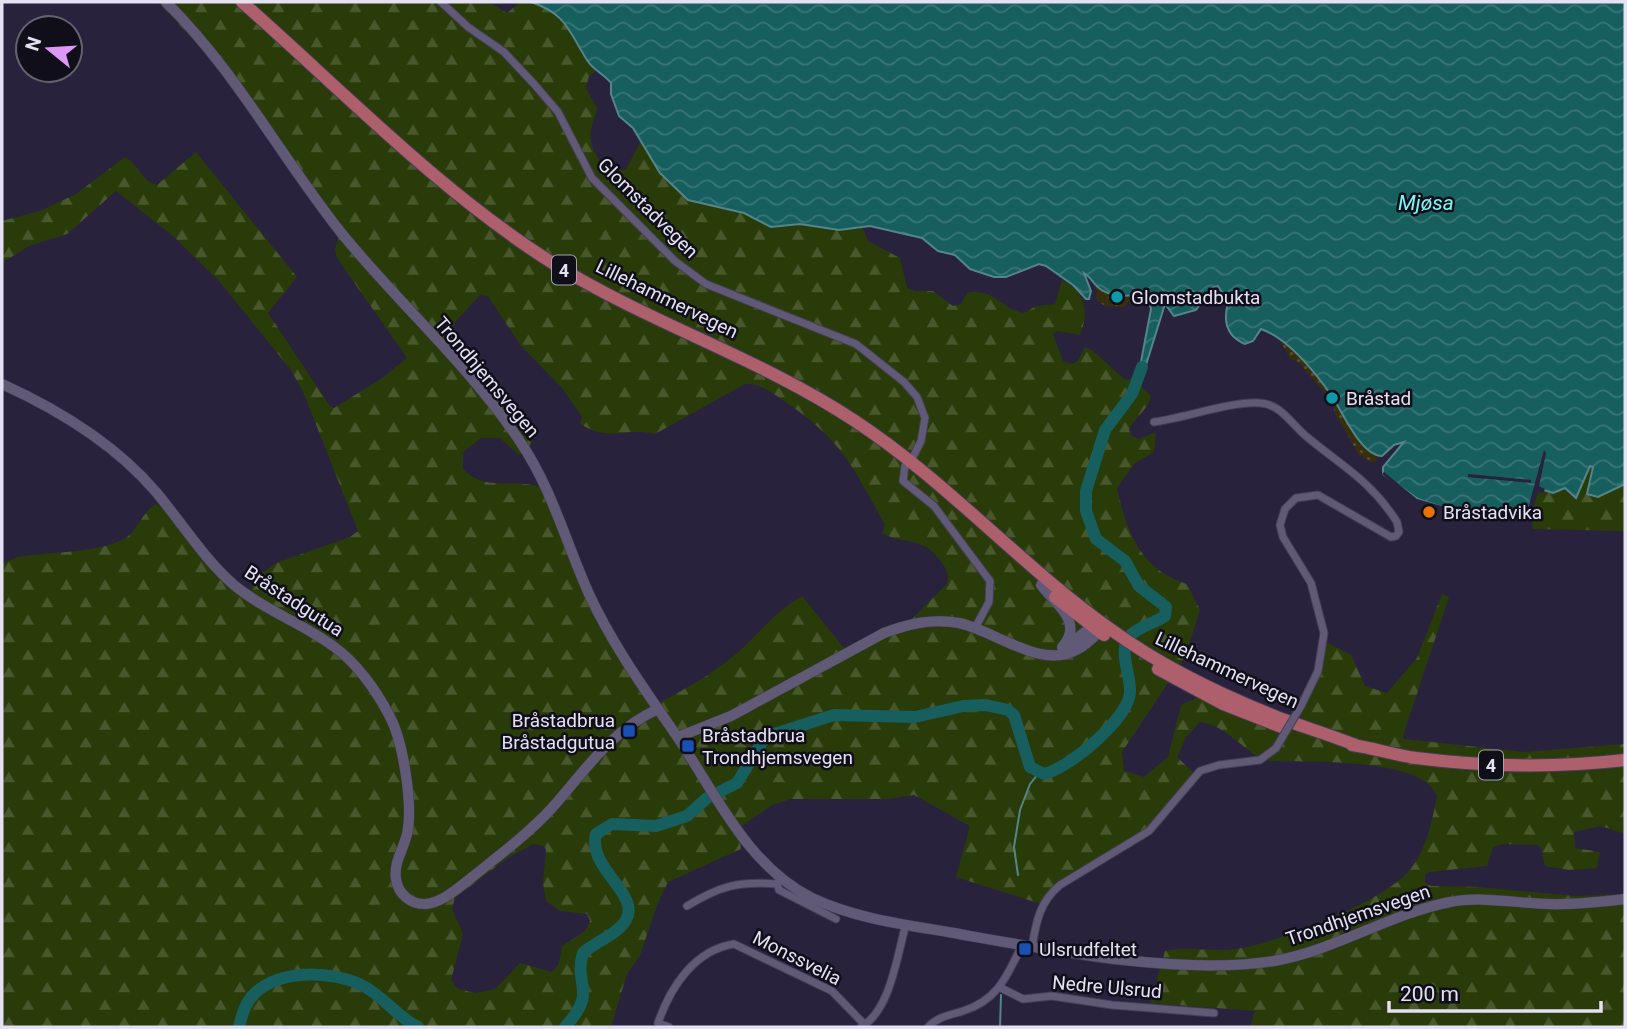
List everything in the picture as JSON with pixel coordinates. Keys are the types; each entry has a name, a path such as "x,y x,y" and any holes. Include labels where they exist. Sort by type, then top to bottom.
{"highway":[{"name":"Lillehammervegen","path":"242,2 410,152 511,235 607,294 814,395 865,427 928,477 1103,630"},
{"name":"Lillehammervegen","path":"928,477 1041,585 1103,630 1159,666 1254,707 1358,746 1411,757 1486,765 1559,766 1625,760"}],"main road":[{"name":"Trondhjemsvegen","path":"166,2 230,75 303,184 346,239 507,422 548,490 600,616 657,709 734,824 778,880 839,909 906,924 1027,946 1177,962 1269,962 1320,950 1414,912 1447,902 1487,900 1588,904 1625,899"},
{"name":"Bråstadgutua","path":"2,384 33,398 102,443 155,490 231,582 256,601 335,647 362,675 397,730 409,816 406,840 397,862 396,881 403,895 411,901 426,904 439,900 465,882 536,824 596,754 618,733 657,709"},
{"path":"1041,585 1068,616 1071,630 1062,647"},
{"path":"678,737 716,724 884,633 924,622 975,628 1027,650 1063,655 1080,649 1103,630"},
{"path":"1049,653 1103,630"}],"street":[{"name":"Glomstadvegen","path":"441,2 508,56 551,102 592,178 675,261 706,284 856,344 893,372 917,397 925,418 924,430 913,457"},
{"path":"928,1027 940,1018 982,1004 1001,988 1027,946 1041,909 1051,892 1149,831 1200,771 1219,765 1260,760 1276,748 1318,671 1324,633 1311,583 1283,537 1280,525 1284,509 1296,498 1318,495 1391,537 1399,532 1396,522 1359,475 1306,436 1289,418 1266,404 1246,404 1154,422"},
{"path":"905,466 903,481 934,506 990,581 989,602 975,628"},
{"path":"687,906 719,887 778,880"},
{"name":"Trondhjemsvegen","path":"778,880 779,890 836,919"},
{"path":"863,1026 872,1020 886,994 906,924"},
{"name":"Monssvelia","path":"669,1027 659,1023 676,981 722,946 734,944 832,991 863,1026"},
{"name":"Nedre Ulsrud","path":"1001,988 1023,999 1052,996 1112,1005 1214,1013"}],"green space":[{"path":"158,2 489,2 507,13 520,2 535,4 558,16 595,71 589,76 586,88 597,108 592,127 592,146 595,154 611,170 626,169 641,141 660,173 688,200 744,213 771,227 800,224 839,230 862,226 868,241 900,258 907,288 933,291 953,306 961,304 967,293 977,292 992,296 1024,313 1036,306 1055,304 1062,280 1070,284 1083,303 1084,318 1080,335 1057,331 1053,334 1063,361 1071,364 1078,361 1085,347 1126,380 1133,378 1142,367 1142,387 1151,396 1129,430 1132,436 1139,439 1156,432 1154,452 1135,463 1117,488 1126,520 1138,547 1158,569 1187,584 1200,610 1185,657 1122,752 1124,771 1144,777 1168,757 1181,705 1205,694 1288,725 1326,642 1351,655 1365,686 1387,693 1417,658 1442,594 1449,597 1404,739 1525,752 1625,744 1625,834 1601,826 1574,832 1575,848 1600,852 1597,868 1569,870 1545,866 1541,848 1537,845 1503,844 1493,847 1487,866 1429,872 1425,875 1425,883 1431,886 1478,887 1576,896 1625,894 1625,1027 1250,1027 1255,1011 1151,1003 1165,951 1235,949 1275,939 1353,908 1396,883 1409,871 1420,854 1437,796 1427,783 1410,774 1387,768 1334,762 1269,761 1255,755 1220,729 1200,722 1186,737 1177,757 1196,775 1156,826 1065,879 1044,905 956,877 970,826 914,795 889,799 791,799 772,805 739,828 741,849 668,882 640,955 627,974 611,1027 2,1027 2,564 17,557 90,549 117,542 127,537 156,504 163,507 219,572 249,592 260,575 276,563 350,537 358,531 304,394 291,370 219,281 173,236 116,191 67,234 29,246 2,263 2,221 40,211 76,194 125,157 147,180 157,185 196,152 297,277 268,313 330,406 334,408 381,379 407,358 337,258 335,250 339,236 217,65","holes":["480,295 488,296 521,346 562,388 582,417 580,424 591,430 609,434 655,434 745,384 756,385 770,392 804,415 833,442 854,471 885,525 882,533 928,548 945,568 948,575 947,584 909,622 847,648 843,647 802,596 780,612 727,661 657,704 590,592 542,488 481,481 463,469 463,452 481,438 500,438 519,455 526,451 532,442 451,336 455,322","533,844 544,846 546,850 543,883 546,901 560,911 587,914 590,921 585,931 562,946 559,964 552,972 520,963 495,989 475,993 458,989 451,980 463,934 452,909 455,898 508,858"]},
{"path":"1590,466 1593,467 1602,496 1625,484 1625,531 1533,529 1529,509 1538,488 1557,492 1565,488 1572,497"}],"sand":[{"name":"Glomstadbukta","path":"1096,287 1105,291 1138,294 1124,307 1105,306 1097,301"},
{"name":"Bråstad","path":"1283,338 1322,377 1365,447 1380,456 1373,463 1359,455 1334,412 1335,405 1298,362 1290,358 1280,341"}],"water":[{"name":"Mjøsa","path":"531,2 1625,2 1625,484 1598,497 1587,494 1593,467 1590,466 1576,498 1565,488 1553,493 1538,488 1526,513 1472,517 1418,499 1383,474 1383,467 1404,442 1394,445 1382,456 1366,448 1323,383 1290,347 1261,329 1253,341 1245,344 1234,337 1226,322 1228,303 1218,286 1211,288 1196,310 1174,316 1165,304 1145,368 1140,367 1151,309 1146,292 1129,296 1111,294 1100,289 1084,273 1091,291 1089,299 1086,299 1073,285 1039,264 1006,277 994,277 970,269 955,255 938,251 922,238 870,226 839,230 800,224 771,227 744,213 688,200 660,173 633,128 619,116 611,94 611,83 590,64 566,25 552,12"}],"pier":[{"path":"1544,450 1546,453 1539,486 1545,489 1543,493 1538,492 1533,509 1526,516"},
{"path":"1384,472 1417,499 1470,514 1470,517 1415,501 1382,474"},
{"path":"1468,474 1531,480 1531,483 1468,477"}],"waterway":[{"path":"565,1027 575,1015 583,996 583,953 618,930 626,920 629,910 621,890 599,858 595,847 596,834 612,824 656,826 687,816 707,798 737,783 765,737 834,715 915,717 963,706 986,705 1008,710 1014,715 1030,767 1044,774 1068,762 1109,728 1120,715 1130,692 1125,658 1128,638 1135,631 1165,616 1166,607 1139,586 1125,561 1096,539 1086,511 1086,491 1105,430 1132,394 1142,367"},
{"path":"1018,875 1014,847 1020,810 1030,784 1038,774"},
{"path":"239,1027 246,1005 258,991 271,982 304,975 338,977 354,982 374,992 418,1027"},
{"path":"1000,1027 1001,995"}],"place":[{"name":"Glomstadbukta","path":"1117,297"},
{"name":"Bråstad","path":"1332,398"},
{"name":"Bråstadvika","path":"1429,512"},
{"name":"Bråstadbrua Bråstadgutua","path":"629,731"},
{"name":"Bråstadbrua Trondhjemsvegen","path":"688,746"},
{"name":"Ulsrudfeltet","path":"1025,949"}]}
